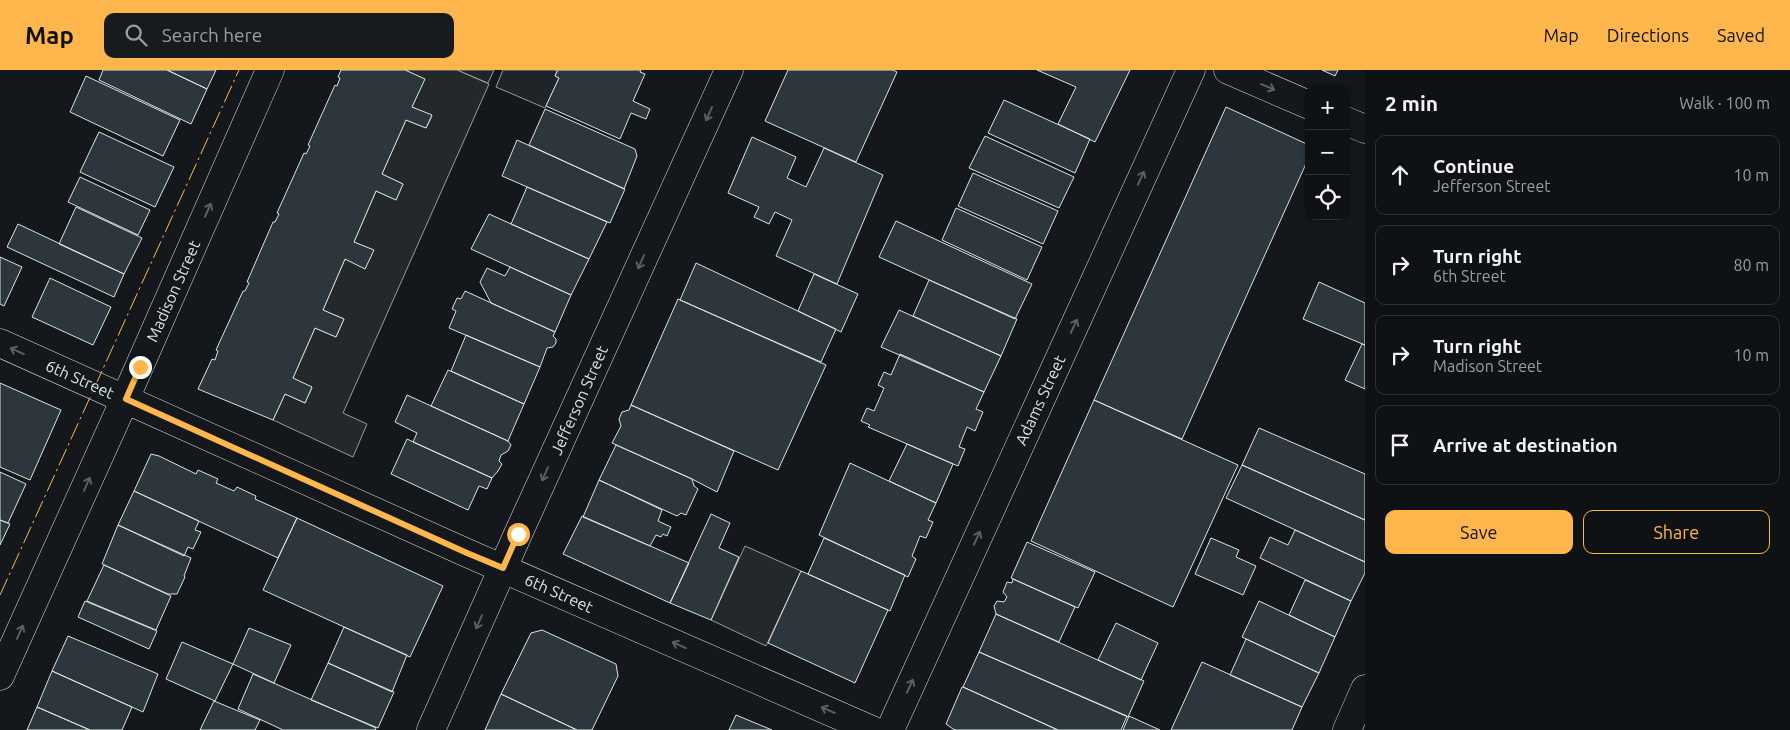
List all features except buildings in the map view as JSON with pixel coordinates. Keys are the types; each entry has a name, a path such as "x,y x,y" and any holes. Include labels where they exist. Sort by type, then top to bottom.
{"street":[{"name":"Madison Street","path":"0,676 126,399 270,70"},
{"name":"Jefferson Street","path":"431,730 729,70"},
{"name":"Adams Street","path":"890,730 1191,70"},
{"path":"1228,70 1305,103"},
{"path":"1350,123 1365,129"},
{"name":"6th Street","path":"0,343 503,568 872,730"},
{"path":"1347,730 1365,690"}],"shaded area":[{"path":"405,70 457,70 489,84 343,413 367,424 353,457 273,420 285,394 305,403 312,388 293,378 315,328 336,337 344,319 323,310 345,259 365,268 373,250 354,242 376,191 396,200 403,184 382,174 406,120 426,128 432,116 412,107 424,79"},
{"path":"457,70 494,70 488,83"},
{"path":"503,70 557,71 555,76 559,78 545,108 496,87"},
{"path":"745,546 801,571 766,646 711,620"}],"power":[{"path":"0,595 239,70"}],"route":[{"path":"140,367 126,399 467,553 503,568 518,534"}]}
